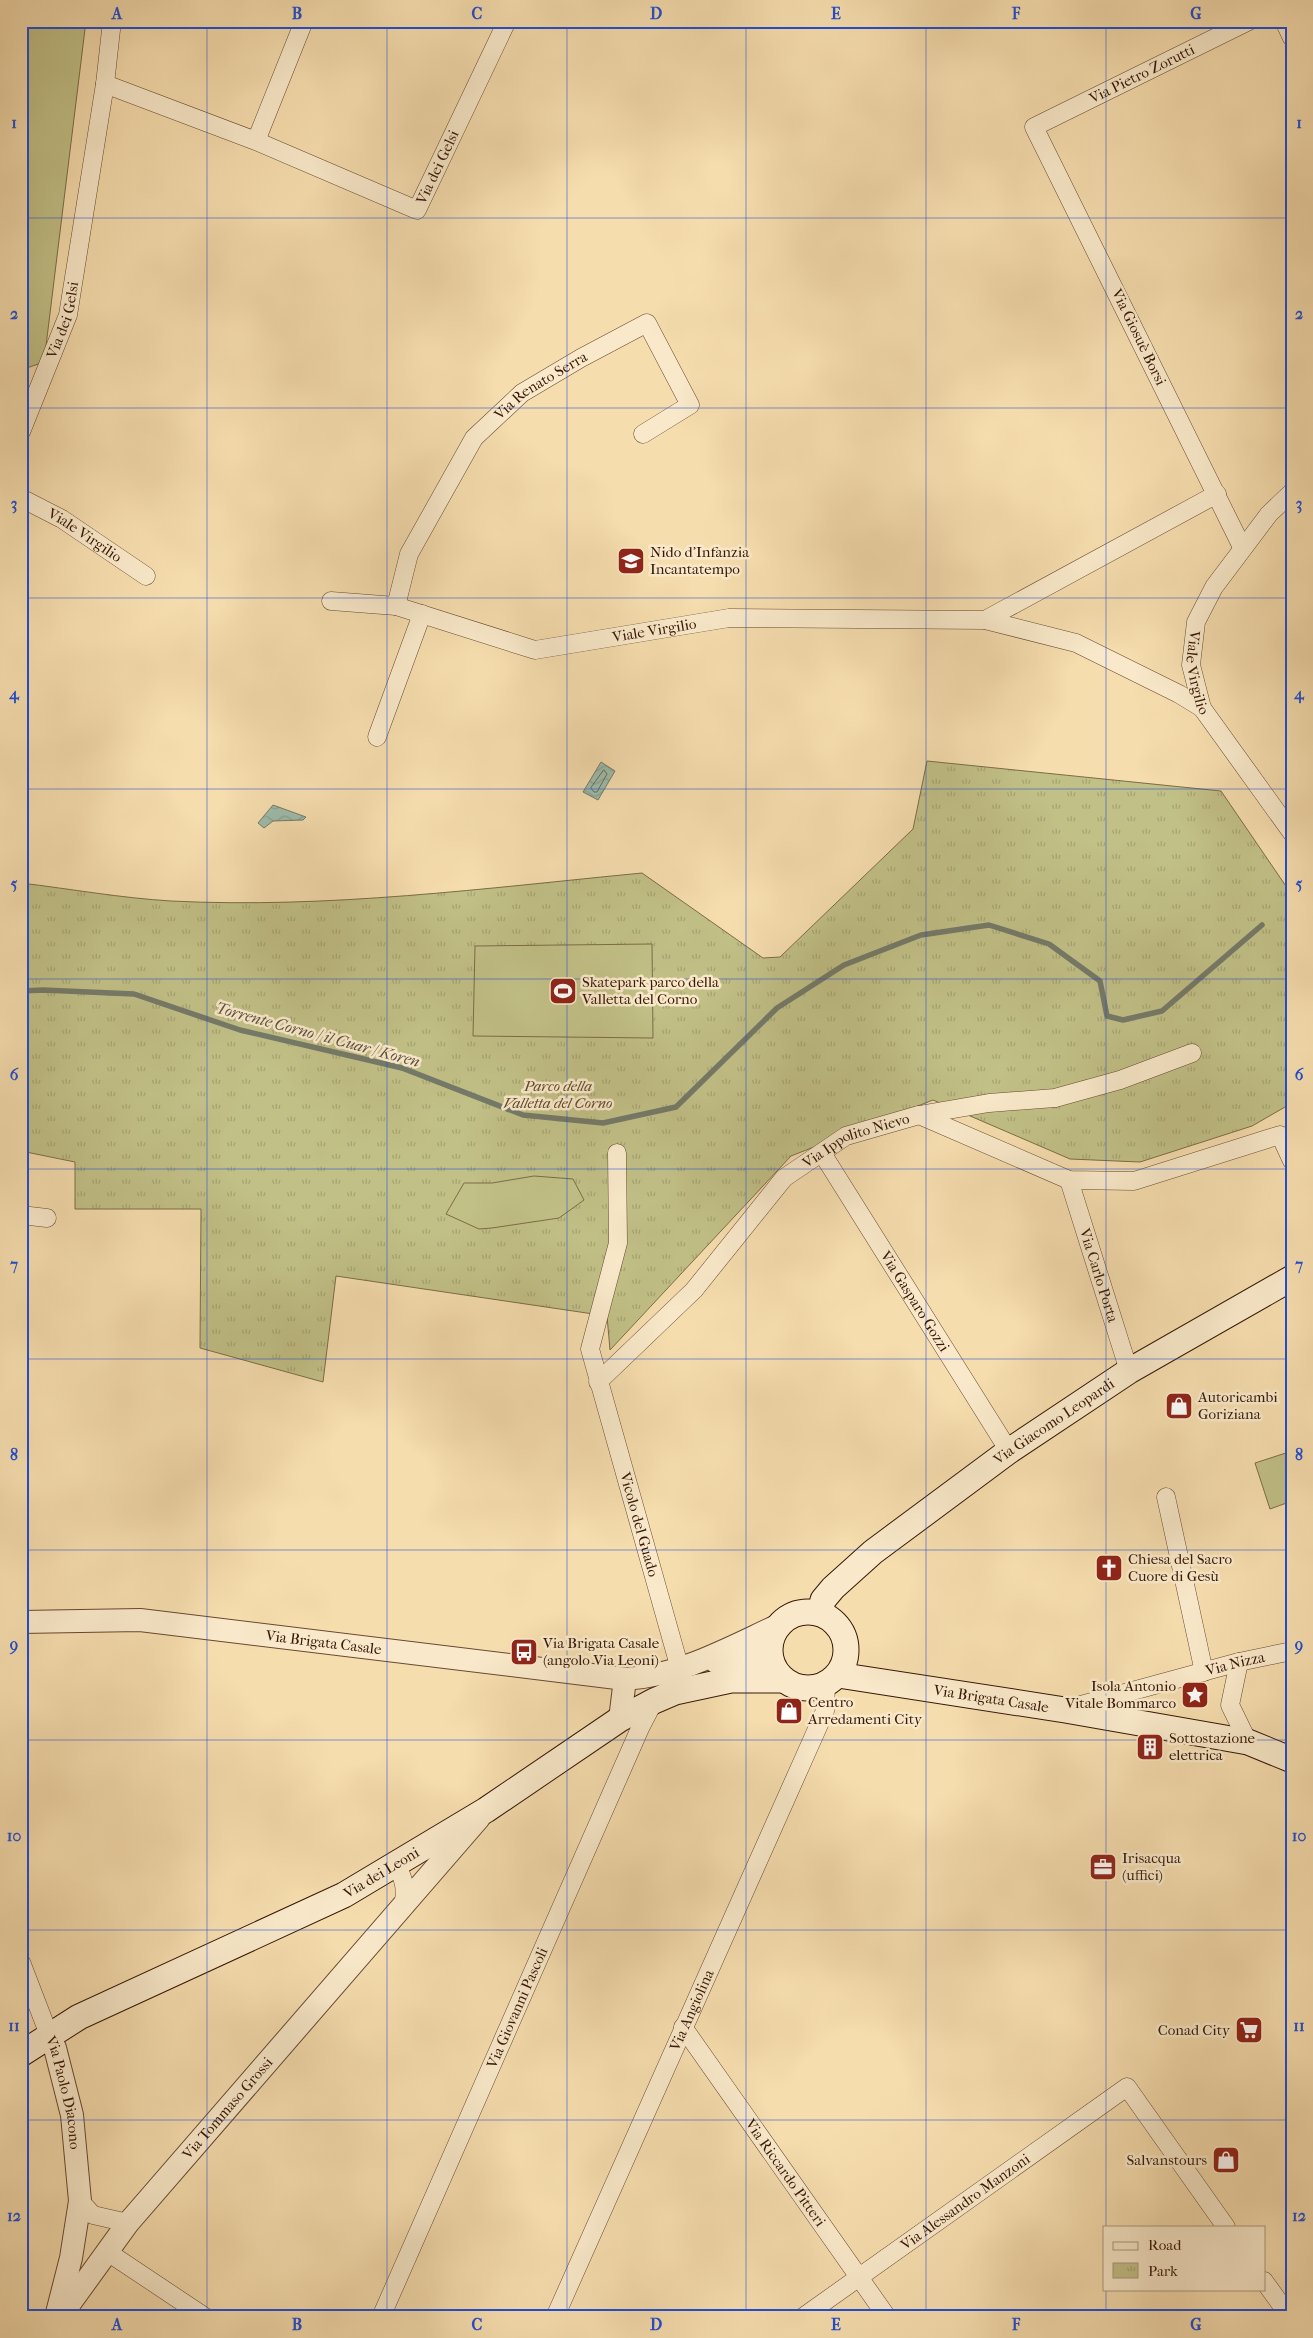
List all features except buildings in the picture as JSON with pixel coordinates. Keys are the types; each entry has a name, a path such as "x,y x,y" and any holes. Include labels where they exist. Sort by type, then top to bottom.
{"main road":[{"name":"Via Giacomo Leopardi","path":"826,1617 823,1600 833,1588 873,1552 1009,1451 1128,1371 1292,1278"},
{"name":"Via Brigata Casale","path":"779,1625 790,1616 805,1612 826,1617"},
{"path":"826,1617 842,1632 847,1647 834,1682"},
{"path":"777,1670 770,1648 772,1636 779,1625"},
{"name":"Via Brigata Casale","path":"777,1670 797,1687 834,1682 1065,1710 1248,1742 1292,1760"},
{"name":"Via dei Leoni","path":"21,2054 79,2017 344,1895 486,1810 620,1719 654,1701 675,1692 777,1670"}],"street":[{"name":"Via dei Gelsi","path":"21,432 68,315 105,84 112,21"},
{"path":"256,141 304,21"},
{"name":"Via dei Gelsi","path":"105,84 256,141 417,210 507,21"},
{"name":"Via Pietro Zorutti","path":"1034,127 1249,21"},
{"path":"1284,21 1292,38"},
{"name":"Via Giosuè Borsi","path":"1034,127 1242,547"},
{"name":"Via Renato Serra","path":"396,606 409,554 474,438 522,393 581,358 647,323 690,406 643,434"},
{"name":"Viale Virgilio","path":"1202,708 1191,665 1196,622 1214,587 1242,547 1269,514 1292,492"},
{"name":"Viale Virgilio","path":"985,620 1217,494"},
{"name":"Viale Virgilio","path":"21,498 62,519 146,576"},
{"name":"Viale Virgilio","path":"331,601 396,606 535,650 729,618 985,620 1076,642 1180,694 1202,708"},
{"path":"377,737 422,614"},
{"path":"1202,708 1292,833"},
{"path":"919,1116 989,1103 1055,1098 1120,1080 1192,1053"},
{"name":"Via Ippolito Nievo","path":"598,1382 694,1290 784,1178 846,1136 919,1116 1069,1180 1134,1181 1280,1135 1292,1161"},
{"name":"Vicolo del Guado","path":"618,1153 618,1243 590,1349 598,1382 688,1666"},
{"name":"Via Gasparo Gozzi","path":"822,1153 1009,1451"},
{"name":"Via Carlo Porta","path":"1069,1180 1128,1371"},
{"path":"21,1215 46,1218"},
{"path":"1166,1497 1204,1672"},
{"name":"Via Brigata Casale","path":"21,1622 140,1620 625,1679 646,1678 688,1666 779,1625"},
{"name":"Via Nizza","path":"1065,1710 1239,1662 1292,1651"},
{"name":"Via Brigata Casale","path":"688,1666 758,1657 777,1670"},
{"path":"1239,1662 1230,1706 1248,1742"},
{"path":"620,1719 625,1679"},
{"name":"Via Angiolina","path":"555,2317 825,1711 834,1682"},
{"name":"Via Giovanni Pascoli","path":"381,2317 641,1726 654,1701"},
{"name":"Via Tommaso Grossi","path":"60,2317 128,2223 486,1810"},
{"path":"396,1864 404,1882 405,1895 403,1906"},
{"name":"Via Paolo Diacono","path":"21,1962 55,2048 72,2115 80,2201 71,2258 56,2317"},
{"name":"Via Riccardo Pitteri","path":"683,2028 888,2317"},
{"name":"Via Alessandro Manzoni","path":"804,2317 1127,2087 1225,2226"},
{"path":"80,2201 93,2215 128,2223"},
{"path":"106,2251 205,2317"},
{"path":"1266,2284 1290,2317"}],"green space":[{"path":"21,21 86,21 44,362 21,370"},
{"name":"Parco della Valletta del Corno","path":"927,761 1221,791 1292,895 1292,1103 1252,1126 1140,1162 1070,1159 933,1100 791,1156 610,1350 607,1316 336,1276 323,1382 200,1348 201,1209 75,1209 75,1162 21,1151 21,883 152,900 230,903 348,900 407,896 642,873 763,958 780,957 913,829"},
{"name":"Skatepark parco della Valletta del Corno","path":"652,944 653,1038 473,1036 475,946"},
{"path":"534,1176 573,1179 584,1200 559,1218 492,1228 479,1229 446,1214 464,1183 492,1183"},
{"path":"1292,1451 1292,1501 1270,1509 1255,1463"}],"water":[{"path":"601,762 615,771 598,800 583,792"},
{"path":"273,805 306,817 303,820 273,821 264,828 258,823"}],"waterway":[{"name":"Torrente Corno / il Cuar / Koren","path":"21,991 43,990 134,994 240,1030 402,1068 523,1115 603,1123 676,1107 777,1008 844,965 921,935 989,925 1049,944 1100,981 1107,1016 1123,1020 1162,1011 1262,925"}],"place":[{"name":"Nido d'Infanzia Incantatempo","path":"631,561"},
{"name":"Skatepark parco della Valletta del Corno","path":"563,991"},
{"name":"Autoricambi Goriziana","path":"1179,1406"},
{"name":"Chiesa del Sacro Cuore di Gesù","path":"1109,1568"},
{"name":"Via Brigata Casale (angolo Via Leoni)","path":"524,1652"},
{"name":"Isola Antonio Vitale Bommarco","path":"1195,1695"},
{"name":"Centro Arredamenti City","path":"789,1711"},
{"name":"Sottostazione elettrica","path":"1150,1747"},
{"name":"Irisacqua (uffici)","path":"1103,1867"},
{"name":"Conad City","path":"1249,2030"},
{"name":"Salvanstours","path":"1226,2160"}]}
